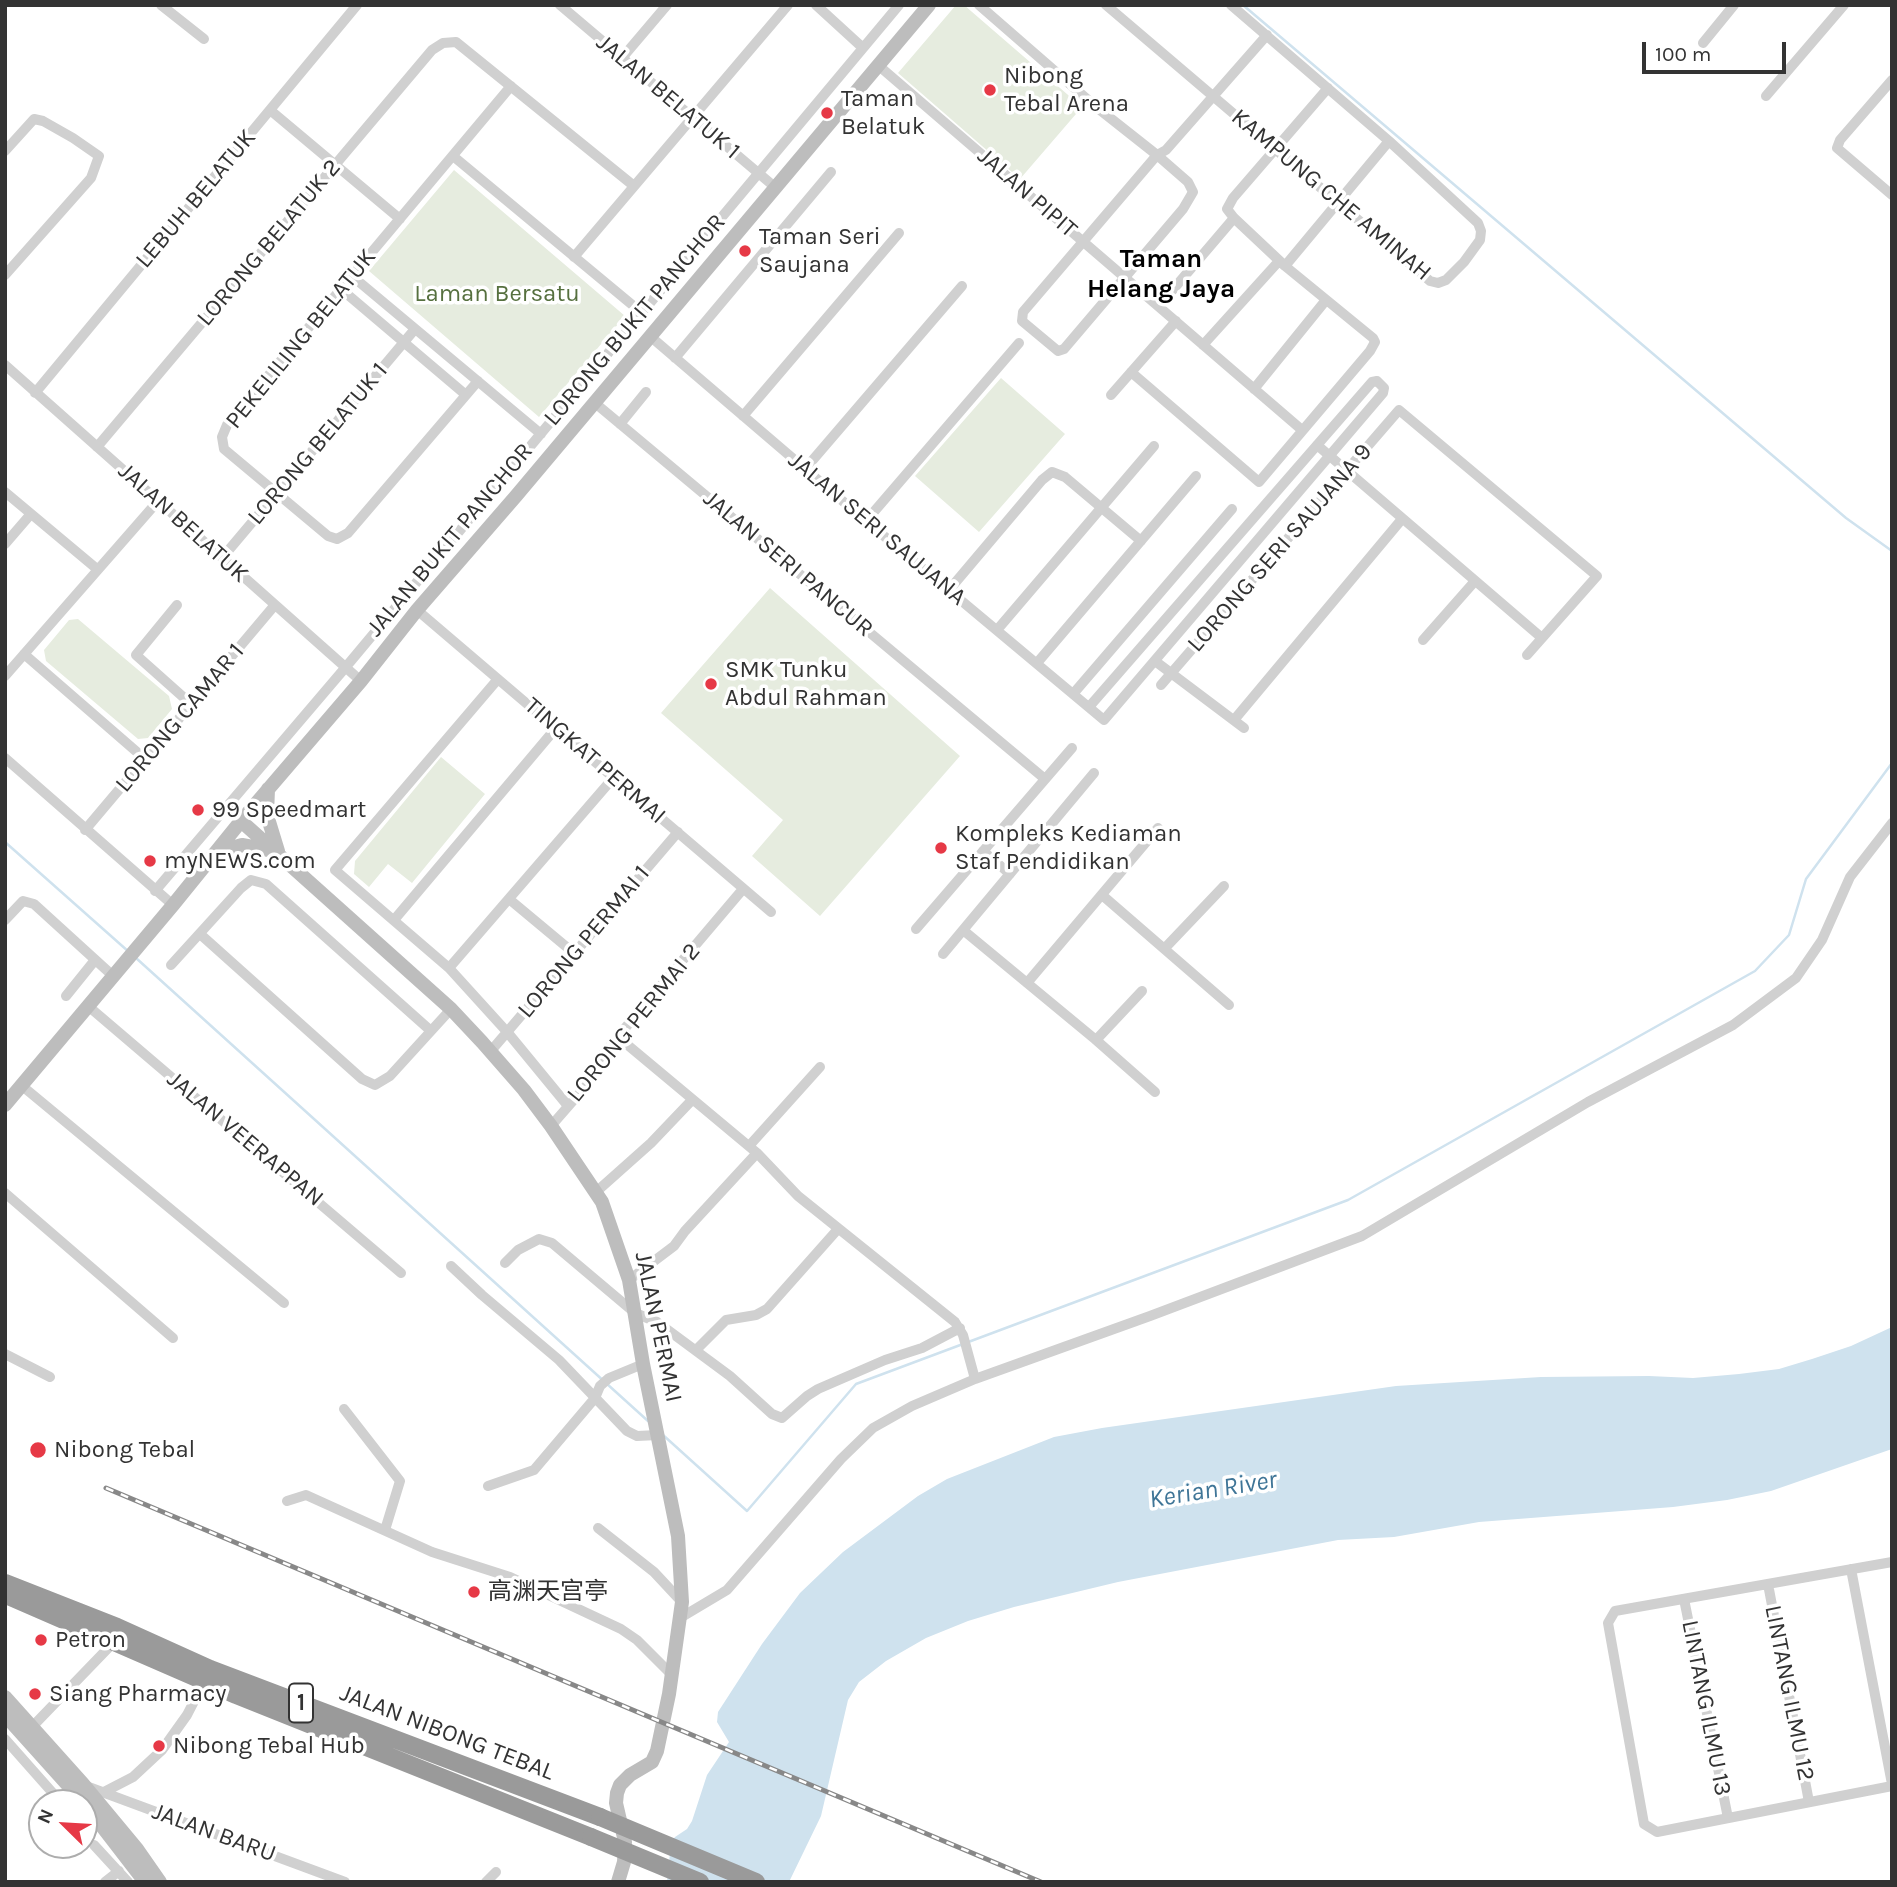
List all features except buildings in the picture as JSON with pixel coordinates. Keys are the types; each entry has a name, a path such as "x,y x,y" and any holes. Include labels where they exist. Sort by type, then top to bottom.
{"highway":[{"path":"5,1565 10,1589"},
{"name":"JALAN NIBONG TEBAL","path":"10,1589 113,1643 204,1682 699,1882"},
{"name":"JALAN NIBONG TEBAL","path":"10,1589 117,1627 210,1669 600,1817 756,1882"}],"main road":[{"name":"JALAN BUKIT PANCHOR","path":"6,1101 929,5"},
{"path":"214,853 242,845 278,853 267,815 268,789"},
{"name":"JALAN PERMAI","path":"241,821 451,1009 524,1090 602,1202 629,1280 678,1536 682,1602 672,1675 655,1759 630,1775 620,1785 617,1793 616,1803 625,1842 624,1863 618,1882"},
{"path":"5,1697 15,1732 83,1784 160,1882"},
{"path":"5,1715 15,1732 70,1789"},
{"path":"98,1820 145,1882"}],"street":[{"path":"161,5 204,39"},
{"name":"LEBUH BELATUK","path":"35,393 357,5"},
{"name":"JALAN BELATUK 1","path":"560,5 776,188"},
{"path":"622,58 667,5"},
{"path":"574,257 788,5"},
{"path":"816,5 863,48"},
{"name":"LORONG BUKIT PANCHOR","path":"345,668 899,5"},
{"path":"979,5 1095,106 1157,155 1188,182 1193,192 1183,209 1064,349 1056,350 1021,321 1023,312 1157,155 1166,150 1267,35"},
{"name":"KAMPUNG CHE AMINAH","path":"1106,5 1430,281 1438,283 1446,280 1480,240 1478,223 1389,141 1231,5"},
{"path":"1703,43 1734,5"},
{"path":"1766,96 1844,5"},
{"name":"LORONG BELATUK 2","path":"97,446 432,50 443,43 456,42 511,86"},
{"name":"JALAN PIPIT","path":"879,66 1302,429"},
{"path":"1892,80 1840,140 1837,148 1892,195"},
{"path":"511,86 634,186"},
{"name":"PEKELILING BELATUK","path":"478,381 348,533 337,539 328,536 224,449 222,437 227,425 511,86"},
{"path":"1131,372 1259,482 1370,351 1375,342 1369,334 1282,263 1227,209 1229,203 1328,88"},
{"path":"270,110 400,219"},
{"path":"5,151 34,120 43,121 74,138 99,156 91,178 5,275"},
{"path":"1203,345 1338,203 1389,141"},
{"path":"453,156 642,313"},
{"path":"675,358 831,172"},
{"path":"1159,306 1234,218"},
{"path":"743,416 899,233"},
{"path":"352,276 541,433"},
{"path":"805,469 961,286"},
{"path":"341,289 466,395"},
{"path":"1254,388 1326,300"},
{"path":"1111,395 1175,321"},
{"name":"LORONG BELATUK 1","path":"222,558 415,329"},
{"name":"JALAN SERI SAUJANA","path":"651,337 1104,720 1155,662"},
{"path":"866,521 1019,343"},
{"name":"JALAN BELATUK","path":"5,365 360,681"},
{"path":"1089,707 1317,445 1373,382 1377,381 1384,388 1383,393 1155,662 1244,728"},
{"path":"620,424 646,392"},
{"name":"JALAN SERI PANCUR","path":"595,403 1045,779"},
{"name":"LORONG SERI SAUJANA 9","path":"1161,685 1399,410 1597,576 1542,638"},
{"path":"1317,445 1542,638 1527,655"},
{"path":"996,630 1154,446"},
{"path":"949,590 1042,480 1052,472 1065,477 1141,541"},
{"path":"1037,663 1196,476"},
{"path":"5,492 97,569"},
{"path":"5,676 158,501"},
{"path":"1073,694 1232,509"},
{"path":"5,544 30,514"},
{"path":"1234,720 1402,519"},
{"path":"1423,640 1475,581"},
{"path":"177,605 136,655 191,704"},
{"name":"LORONG CAMAR 1","path":"85,830 274,606"},
{"name":"TINGKAT PERMAI","path":"417,610 771,912"},
{"path":"24,654 145,760"},
{"path":"155,891 345,668"},
{"path":"498,678 335,870 449,968 508,1032 568,1106"},
{"path":"394,920 556,728"},
{"path":"916,929 1072,748"},
{"path":"5,758 173,905"},
{"path":"943,954 1094,774"},
{"path":"449,968 614,777"},
{"path":"680,1618 727,1590 841,1459 873,1428 912,1406 974,1374 1150,1316 1362,1236 1588,1102 1733,1026 1797,978 1822,940 1850,877 1892,823"},
{"path":"1027,983 1158,828"},
{"name":"LORONG PERMAI 1","path":"490,1052 678,832"},
{"path":"983,851 1010,874"},
{"path":"171,965 240,888 251,880 266,884 431,1031"},
{"path":"1165,948 1224,886"},
{"name":"LORONG PERMAI 2","path":"551,1126 599,1071 598,1060 744,889"},
{"path":"1102,895 1229,1005"},
{"path":"509,899 575,954"},
{"path":"5,920 23,901 34,904 112,975"},
{"path":"963,930 1155,1092"},
{"path":"200,934 362,1079 375,1085 390,1076 451,1009"},
{"path":"65,996 96,960"},
{"path":"1096,1040 1142,991"},
{"name":"JALAN VEERAPPAN","path":"88,1006 401,1273"},
{"path":"618,1037 753,1149 798,1196 955,1322 962,1332 974,1374"},
{"path":"629,1280 674,1246 820,1067"},
{"path":"21,1085 284,1303"},
{"path":"596,1192 651,1143 692,1100"},
{"path":"5,1193 173,1338"},
{"path":"695,1350 726,1320 756,1315 767,1309 838,1229"},
{"path":"505,1263 518,1250 539,1240 552,1243 635,1312 657,1322 730,1376 772,1414 782,1418 818,1389 962,1332"},
{"path":"451,1266 482,1296 559,1360 627,1431 637,1436 658,1435"},
{"path":"5,1354 50,1377"},
{"path":"488,1486 534,1470 595,1398 600,1386 609,1378 643,1364"},
{"path":"344,1409 400,1481 385,1530"},
{"path":"287,1501 306,1495 432,1552 510,1577 621,1629 637,1640 672,1675"},
{"path":"598,1528 654,1572 682,1602"},
{"path":"1852,1569 1892,1785 1657,1832 1644,1824 1608,1623 1615,1611 1769,1584 1852,1569 1892,1562"},
{"name":"LINTANG ILMU 12","path":"1769,1584 1809,1802"},
{"name":"LINTANG ILMU 13","path":"1684,1599 1728,1818"},
{"path":"52,1789 15,1732 113,1643"},
{"path":"104,1792 133,1777 162,1750 187,1715 204,1682"},
{"name":"JALAN BARU","path":"83,1784 345,1882"},
{"path":"104,1853 116,1843"},
{"path":"98,1848 128,1882"},
{"path":"105,1882 119,1871"},
{"path":"486,1882 495,1872"}],"green space":[{"name":"Nibong Tebal Arena","path":"956,5 964,5 1082,107 1020,179 898,73"},
{"name":"Laman Bersatu","path":"454,170 625,316 539,417 369,271"},
{"path":"1001,378 1065,434 979,532 915,476"},
{"path":"770,588 960,756 820,916 752,856 783,820 661,713"},
{"path":"78,619 169,696 172,709 148,738 138,739 46,661 44,650 69,620"},
{"path":"441,757 485,794 412,883 388,864 369,887 354,874 355,861"}],"water":[{"name":"Kerian River","path":"1892,1327 1892,1449 1771,1491 1673,1507 1479,1522 1394,1537 1338,1540 1118,1582 1014,1607 926,1638 886,1661 859,1682 848,1700 821,1816 789,1882 667,1882 671,1843 692,1821 707,1775 729,1742 717,1722 718,1712 762,1644 800,1593 843,1552 918,1496 947,1479 1054,1437 1102,1428 1396,1386 1541,1377 1693,1378 1779,1369 1851,1346"}],"waterway":[{"path":"1243,5 1846,518 1892,551"},
{"path":"663,1435 747,1511 856,1384 1348,1200 1755,971 1789,935 1806,879 1892,763"},
{"path":"5,842 129,952"},
{"path":"136,958 648,1421"}],"railway":[{"path":"106,1488 1041,1882"}],"place":[{"name":"Nibong Tebal Arena","path":"990,90"},
{"name":"Taman Belatuk","path":"827,113"},
{"name":"Taman Seri Saujana","path":"745,251"},
{"name":"SMK Tunku Abdul Rahman","path":"711,684"},
{"name":"99 Speedmart","path":"198,810"},
{"name":"Kompleks Kediaman Staf Pendidikan","path":"941,848"},
{"name":"myNEWS.com","path":"150,861"},
{"name":"Nibong Tebal","path":"38,1450"},
{"name":"高渊天宫亭","path":"474,1592"},
{"name":"Petron","path":"41,1640"},
{"name":"Siang Pharmacy","path":"35,1694"},
{"name":"Nibong Tebal Hub","path":"159,1746"}],"district":[{"name":"Taman Helang Jaya","path":"1161,275"}]}
